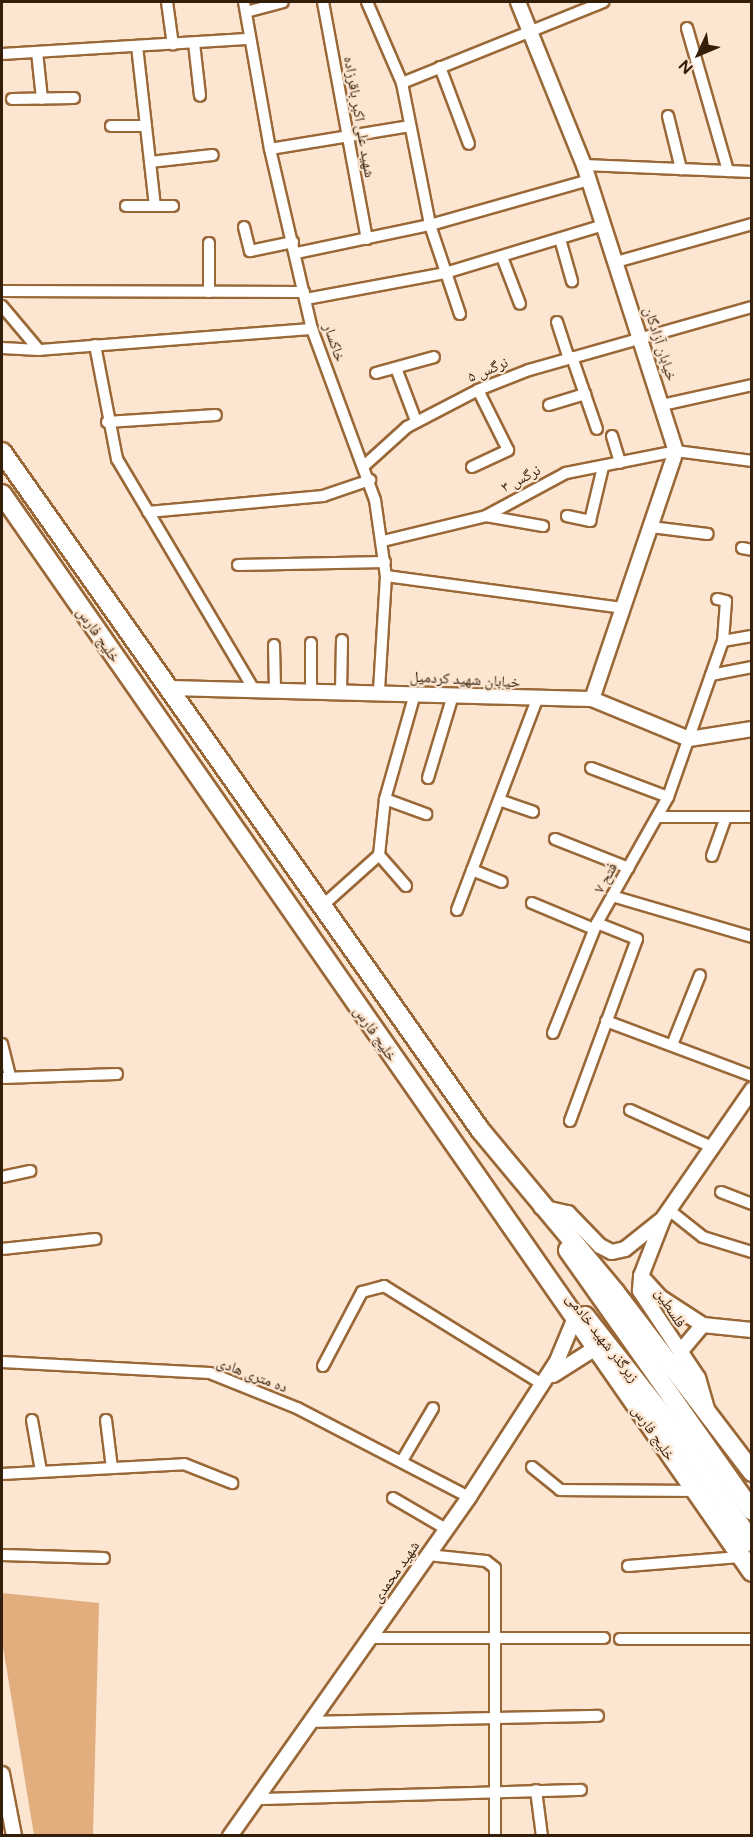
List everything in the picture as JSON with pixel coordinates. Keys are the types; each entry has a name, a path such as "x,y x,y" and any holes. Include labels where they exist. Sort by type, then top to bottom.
{"highway":[{"name":"خلیج فارس","path":"2,452 321,907 539,1206 580,1247 752,1472"},
{"name":"خلیج فارس","path":"2,494 508,1227 752,1572"},
{"name":"زیرگذر شهید خادمی","path":"539,1206 752,1511"},
{"name":"زیرگذر شهید خادمی","path":"508,1227 673,1428 752,1542"}],"street":[{"path":"167,2 173,45"},
{"path":"245,7 283,2"},
{"name":"شهید علی اکبر باقرزاده","path":"323,2 367,239"},
{"path":"367,2 402,83 430,225 460,314"},
{"name":"خیابان آزادگان","path":"518,2 532,28 584,165 676,451"},
{"path":"402,83 532,28 603,2"},
{"name":"خاکسار","path":"245,7 270,149 312,329 365,465 383,541 386,576 379,692"},
{"path":"687,28 728,171"},
{"path":"2,54 250,39"},
{"path":"194,43 200,96"},
{"path":"137,46 155,206"},
{"path":"37,52 42,99"},
{"path":"440,67 469,144"},
{"path":"12,99 74,98"},
{"path":"668,116 681,169"},
{"path":"111,126 146,126"},
{"path":"270,149 410,126"},
{"path":"150,162 213,154"},
{"path":"584,165 752,172"},
{"path":"296,253 430,225 589,180"},
{"path":"126,206 173,206"},
{"path":"616,262 752,224"},
{"path":"2,291 209,292 305,296 445,273 604,225"},
{"path":"244,227 250,251 293,242"},
{"path":"560,239 572,282"},
{"path":"209,243 209,292"},
{"path":"502,257 519,304"},
{"path":"2,306 39,350"},
{"name":"نرگس ۵","path":"365,465 416,421 478,390 571,357 640,336 752,307"},
{"path":"557,322 597,429"},
{"path":"2,348 39,350 312,329"},
{"path":"95,345 107,423 117,459 254,690"},
{"path":"376,373 434,357"},
{"path":"396,368 416,421"},
{"path":"662,405 752,385"},
{"path":"472,467 508,450 478,390"},
{"path":"549,405 585,394"},
{"path":"107,423 216,415"},
{"path":"612,436 621,464"},
{"path":"592,699 676,451 752,461"},
{"name":"نرگس ۳","path":"383,541 486,516 566,473 621,464 676,451"},
{"path":"567,516 590,520 603,467"},
{"path":"148,512 322,496 370,480"},
{"path":"486,516 543,525"},
{"path":"651,527 708,534"},
{"path":"238,565 385,562"},
{"path":"386,576 624,608"},
{"name":"فتح ۷","path":"553,1033 595,926 668,797 723,641 721,600"},
{"path":"723,641 752,636"},
{"path":"342,640 342,692"},
{"path":"311,643 311,691"},
{"path":"274,645 275,690"},
{"path":"711,675 752,667"},
{"name":"خیابان شهید کردمیل","path":"168,688 592,699 689,739"},
{"path":"321,907 379,855 385,799 415,694"},
{"path":"428,778 453,695"},
{"path":"457,910 537,699"},
{"path":"689,739 752,729"},
{"path":"591,768 668,797"},
{"path":"385,799 426,814"},
{"path":"499,800 533,812"},
{"path":"658,817 752,817"},
{"path":"712,856 726,817"},
{"path":"555,839 629,868"},
{"path":"379,855 406,886"},
{"path":"472,870 502,882"},
{"path":"612,896 752,937"},
{"path":"532,903 637,939 570,1121"},
{"path":"672,1045 700,975"},
{"path":"606,1021 752,1076"},
{"path":"2,1044 6,1078 117,1074"},
{"name":"فلسطین","path":"708,1413 698,1378 640,1291 641,1276 667,1214 748,1102 752,1090"},
{"path":"630,1110 714,1148"},
{"path":"2,1177 30,1171"},
{"path":"722,1192 752,1204"},
{"name":"فلسطین","path":"539,1206 568,1213 600,1246 612,1252 625,1249 667,1214"},
{"path":"667,1214 703,1237 752,1252"},
{"path":"2,1249 95,1239"},
{"path":"641,1276 660,1297 703,1324 752,1330"},
{"path":"323,1366 362,1292 384,1286 542,1384 594,1349"},
{"name":"شهید محمدی","path":"230,1836 469,1497 542,1384 574,1320"},
{"path":"680,1352 703,1324"},
{"name":"ده متری هادی","path":"2,1362 210,1373 403,1459 469,1497"},
{"path":"403,1459 433,1408"},
{"path":"32,1420 40,1472"},
{"path":"106,1420 112,1467"},
{"path":"2,1474 183,1464 232,1483"},
{"path":"532,1467 560,1490 695,1491"},
{"path":"393,1498 446,1529"},
{"path":"2,1555 104,1558"},
{"path":"428,1555 491,1562 495,1836"},
{"path":"628,1566 740,1557"},
{"path":"370,1638 491,1636 604,1638"},
{"path":"620,1639 752,1639"},
{"path":"310,1722 598,1716"},
{"path":"2,1774 9,1826"},
{"path":"536,1790 542,1836"},
{"path":"258,1798 581,1790"}],"shaded area":[{"path":"2,1593 99,1603 93,1835 34,1835 2,1641"}]}
